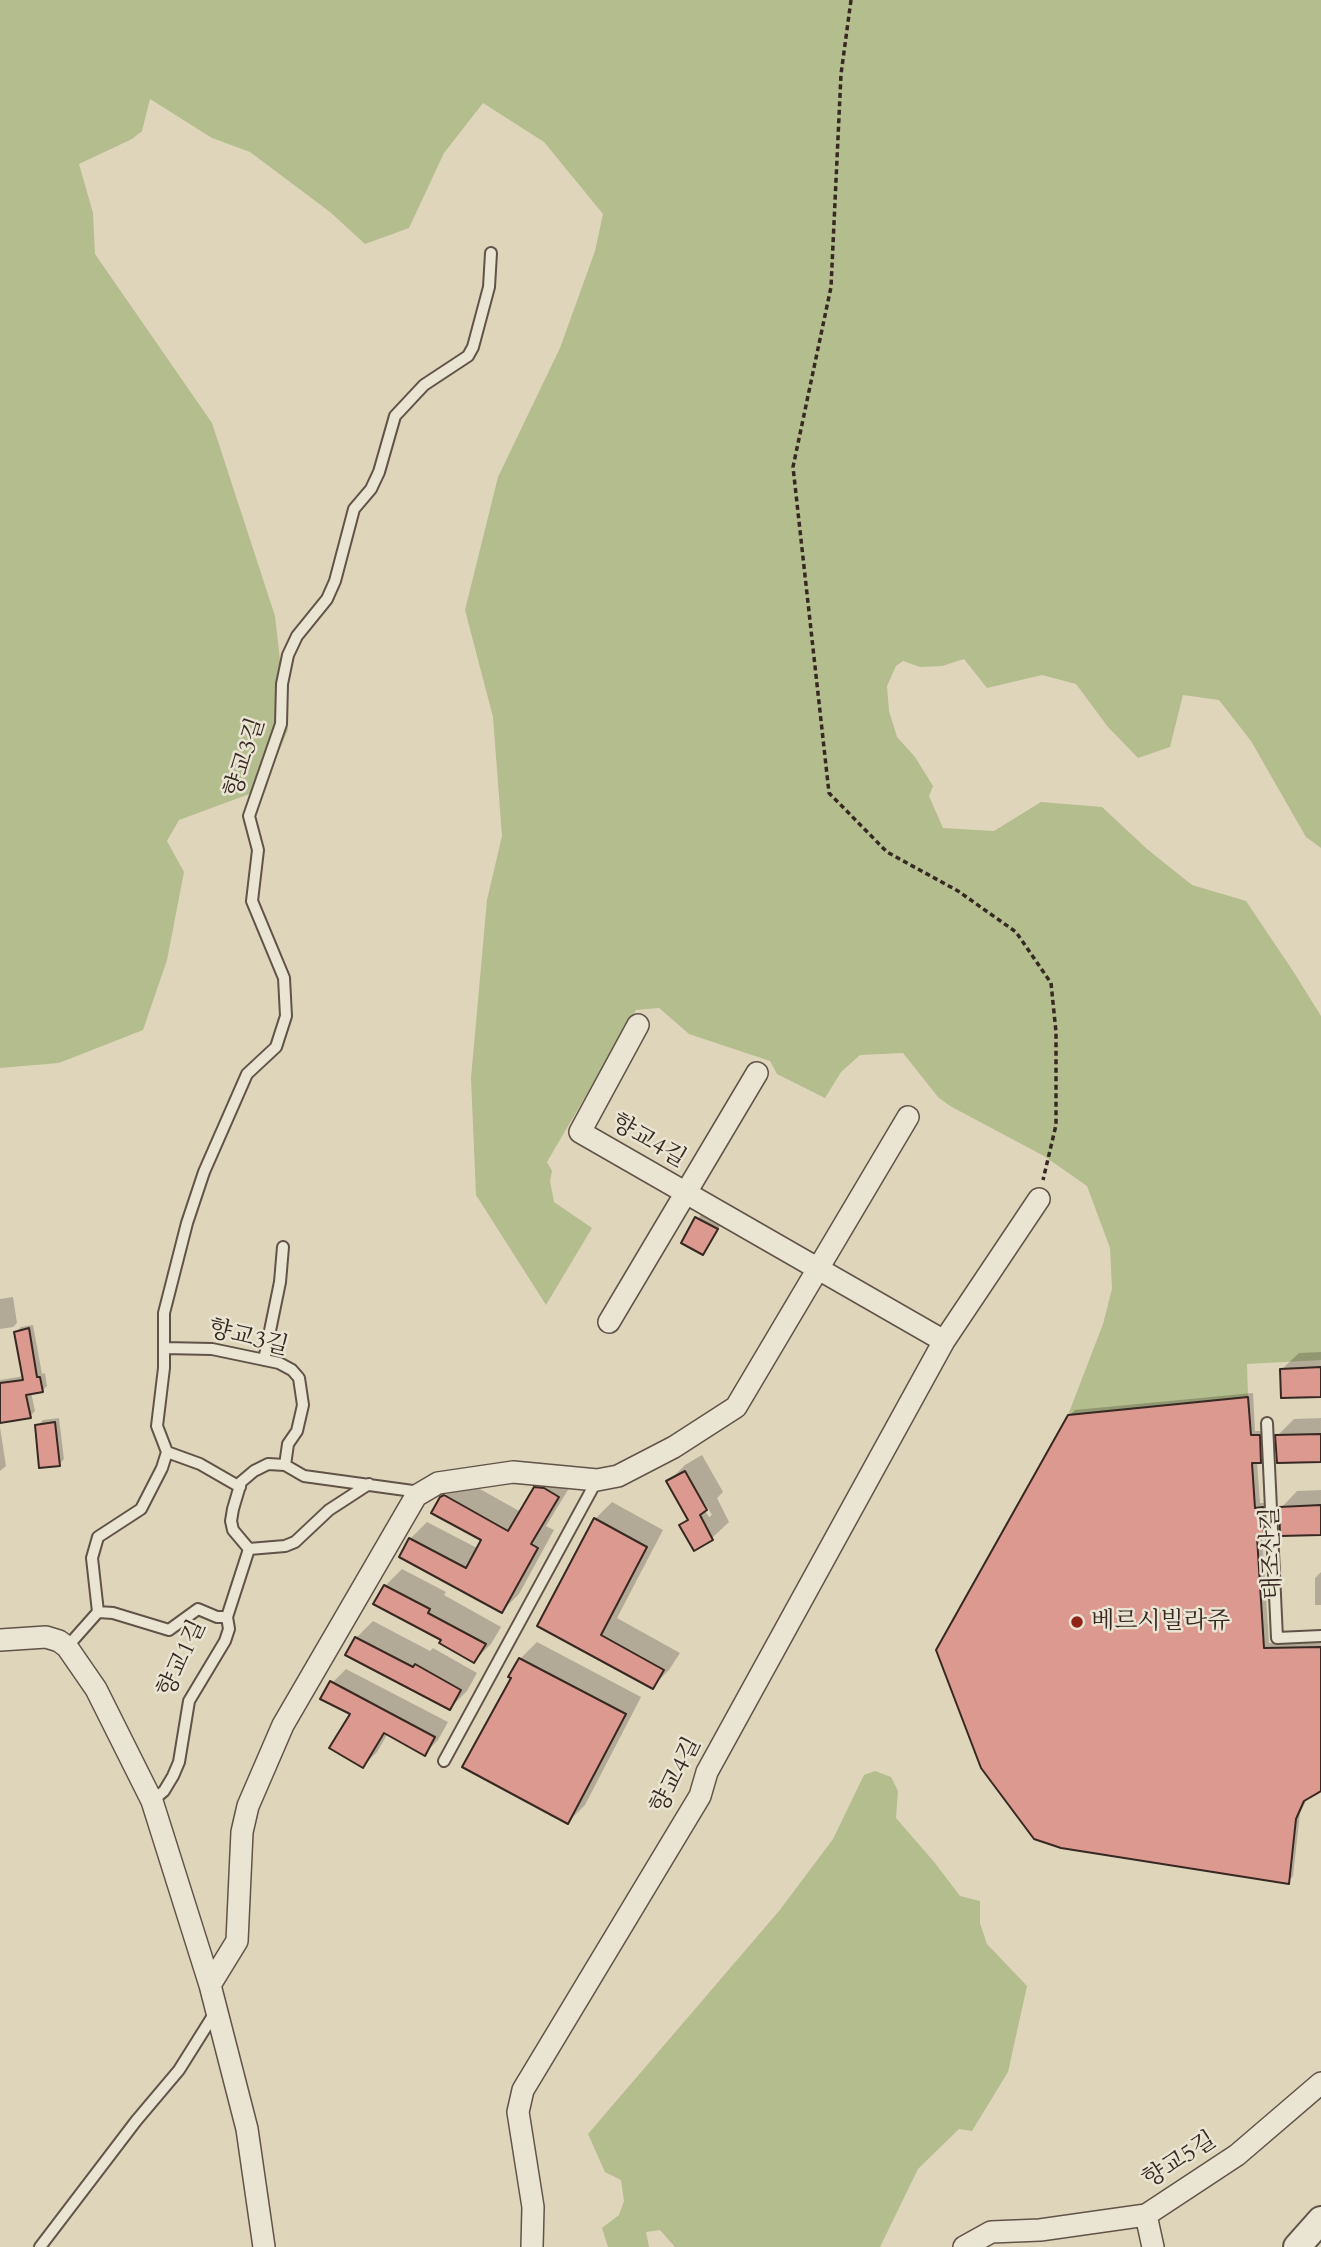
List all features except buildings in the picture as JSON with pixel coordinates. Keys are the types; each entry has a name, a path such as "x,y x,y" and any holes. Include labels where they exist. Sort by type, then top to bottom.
{"street":[{"name":"향교4길","path":"638,1025 580,1132 944,1341"},
{"name":"향교4길","path":"609,1322 688,1194 757,1073"},
{"path":"210,1985 237,1941 242,1832 248,1806 283,1725 420,1492 438,1483 513,1472 597,1480 618,1476 674,1447 736,1407 817,1266 908,1117"},
{"name":"향교4길","path":"532,2247 533,2207 518,2112 523,2090 700,1796 708,1772 944,1341 1039,1199"},
{"path":"0,1640 46,1637 67,1647 96,1689 152,1801 210,1985 247,2129 264,2247"},
{"name":"향교5길","path":"964,2247 991,2232 1040,2230 1146,2215 1237,2155 1321,2083"},
{"path":"1146,2215 1153,2247"}],"lane":[{"name":"향교3길","path":"167,1452 157,1426 164,1348 164,1313 168,1293 204,1172 247,1074 275,1047 286,1016 284,978 252,901 258,850 249,816 281,724 282,684 288,655 297,636 327,598 335,581 354,509 375,481 395,416 424,384 468,356 473,347 489,287 491,253"},
{"path":"264,1360 280,1282 283,1247"},
{"name":"향교3길","path":"164,1348 212,1349 264,1360 292,1370 299,1378 301,1419 288,1444 285,1465"},
{"name":"태조산길","path":"1267,1423 1277,1638 1321,1636"},
{"path":"67,1647 98,1612 93,1547 97,1536 136,1514 146,1502 167,1452 200,1464 240,1487"},
{"path":"369,1484 351,1499 329,1510 306,1535 285,1546 249,1549 233,1530 231,1521 240,1487 254,1471 268,1464 285,1465 304,1476 369,1484 420,1492"},
{"path":"444,1761 597,1480"},
{"name":"향교1길","path":"152,1801 164,1791 179,1762 189,1701 225,1641 229,1629 228,1617 249,1549"},
{"path":"98,1612 113,1613 169,1630 198,1609 217,1617 228,1617"},
{"path":"40,2247 136,2121 179,2070 216,2011"}],"path":[{"path":"851,0 841,74 831,287 793,467 830,793 887,852 958,891 1016,932 1051,983 1056,1032 1056,1125 1039,1199"}],"green space":[{"path":"0,0 1321,0 1321,848 1306,837 1251,741 1219,700 1183,695 1170,747 1138,758 1108,727 1076,684 1042,675 987,688 964,659 942,666 920,667 903,661 896,666 887,686 889,711 897,737 915,757 933,786 929,796 943,828 994,831 1041,802 1102,807 1147,849 1192,885 1246,901 1293,971 1321,1016 1321,1360 1247,1364 1248,1397 1068,1415 1103,1324 1112,1289 1110,1248 1087,1186 1044,1156 950,1106 938,1097 903,1053 860,1055 841,1072 825,1098 777,1074 770,1061 689,1034 659,1008 636,1010 547,1162 552,1171 550,1181 554,1202 592,1228 546,1305 476,1195 471,1078 487,900 502,836 493,717 465,610 498,477 560,348 595,251 603,214 544,142 483,103 444,153 409,228 365,244 330,212 250,152 212,138 150,99 142,131 132,139 79,164 93,213 95,254 212,423 275,616 288,730 263,789 179,820 167,841 184,872 167,960 143,1030 59,1063 0,1068"},
{"path":"875,1771 891,1777 898,1791 896,1818 960,1896 980,1901 980,1923 987,1944 1027,1986 1008,2072 972,2131 959,2129 918,2169 880,2247 675,2247 660,2230 646,2232 649,2247 608,2247 602,2228 619,2215 624,2201 621,2180 605,2172 588,2134 779,1911 833,1839 864,1775"}],"place":[{"name":"베르시빌라쥬","path":"1077,1622"}]}
